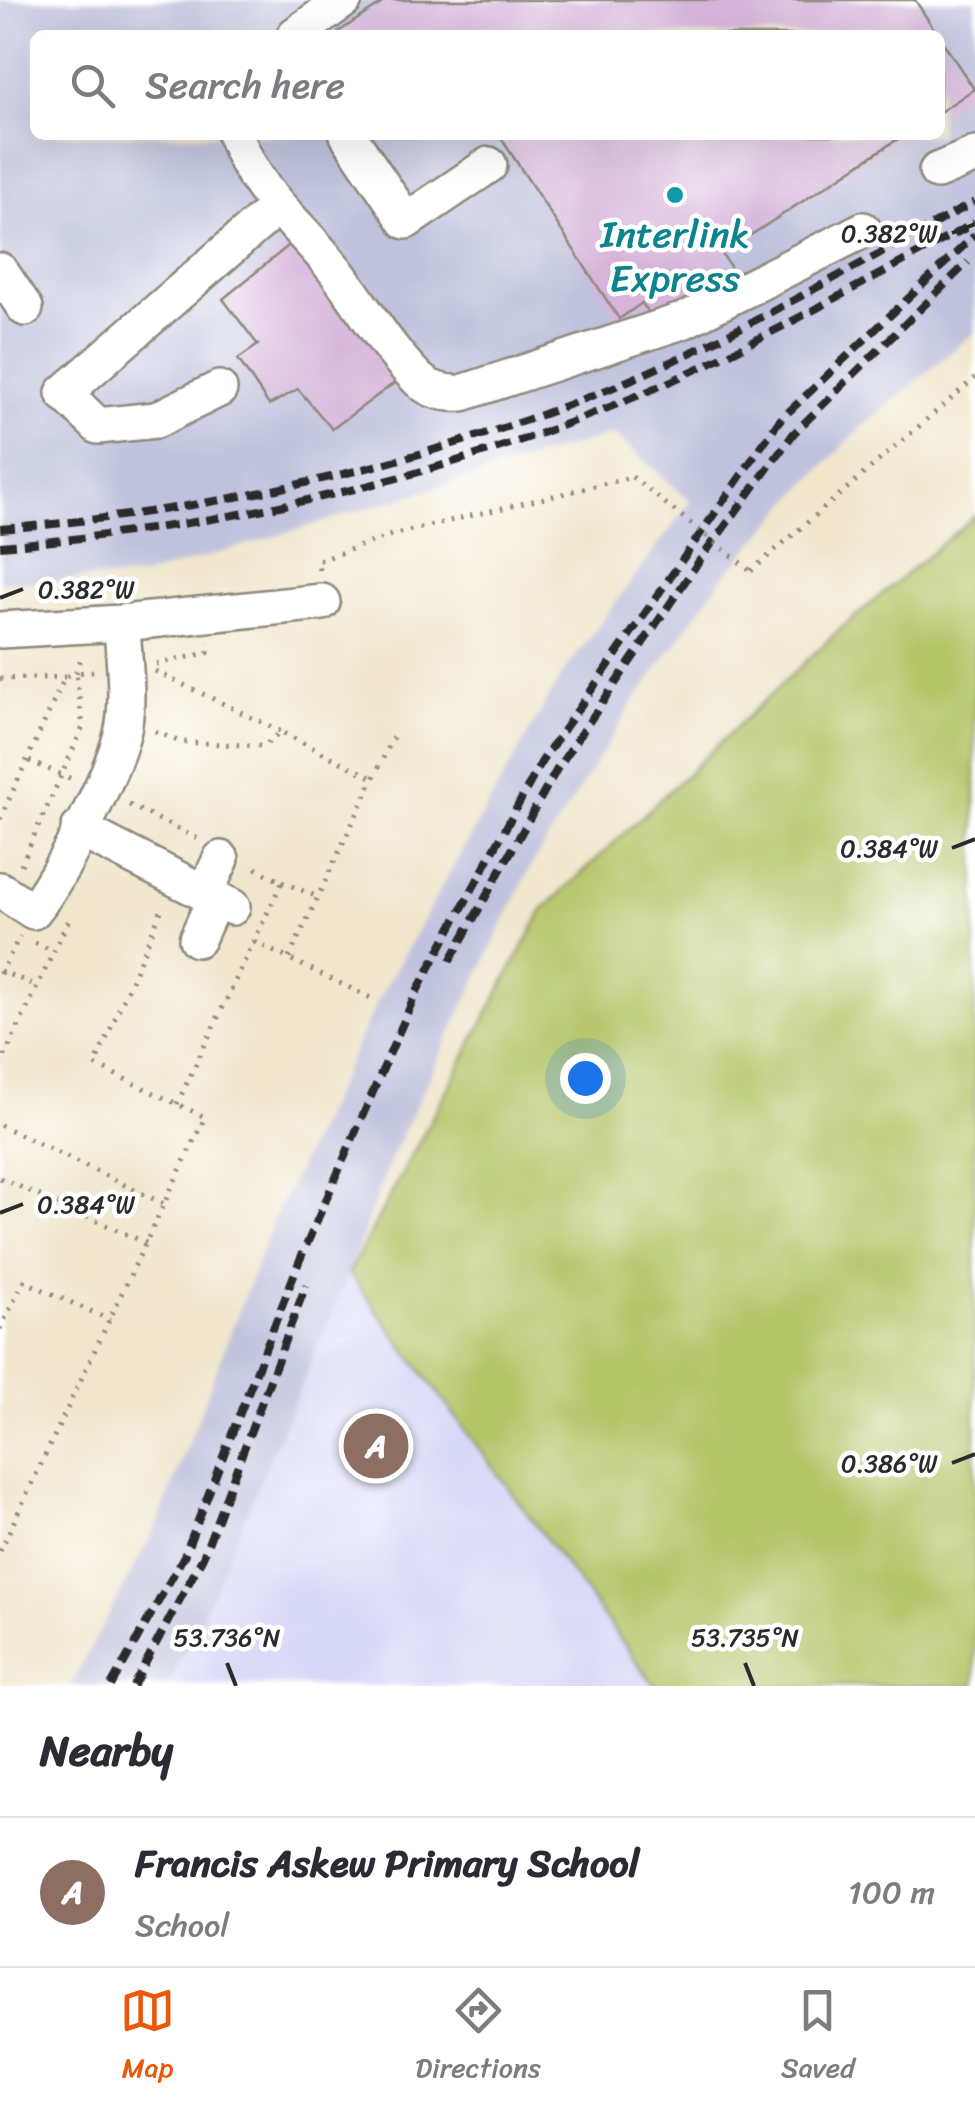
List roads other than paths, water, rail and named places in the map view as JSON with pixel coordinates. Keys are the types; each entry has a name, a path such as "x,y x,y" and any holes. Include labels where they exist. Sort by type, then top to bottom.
{"street":[{"path":"301,30 344,0"},
{"path":"237,140 248,170 332,266 390,346 422,383 446,394 462,393 685,320 863,230"},
{"path":"351,140 406,221 489,165"},
{"path":"937,171 975,155"},
{"path":"218,389 156,420 98,426 64,393 277,207"},
{"path":"0,271 24,308"},
{"path":"0,630 322,602"},
{"path":"13,899 51,888 110,766 124,725 106,623"},
{"path":"79,829 207,894"},
{"path":"197,938 207,894 221,859"}],"railway":[{"path":"0,529 231,498 457,443 652,371 975,202"},
{"path":"0,546 233,515 387,481 537,435 703,366 975,223"},
{"path":"111,1686 185,1554 299,1262 416,993 542,761 779,421 975,235"},
{"path":"450,961 557,769 697,564 794,433 968,262"},
{"path":"133,1686 203,1557 306,1285"}],"place":[{"name":"Interlink Express","path":"675,195"},
{"name":"Francis Askew Primary School","path":"376,1446"}]}
